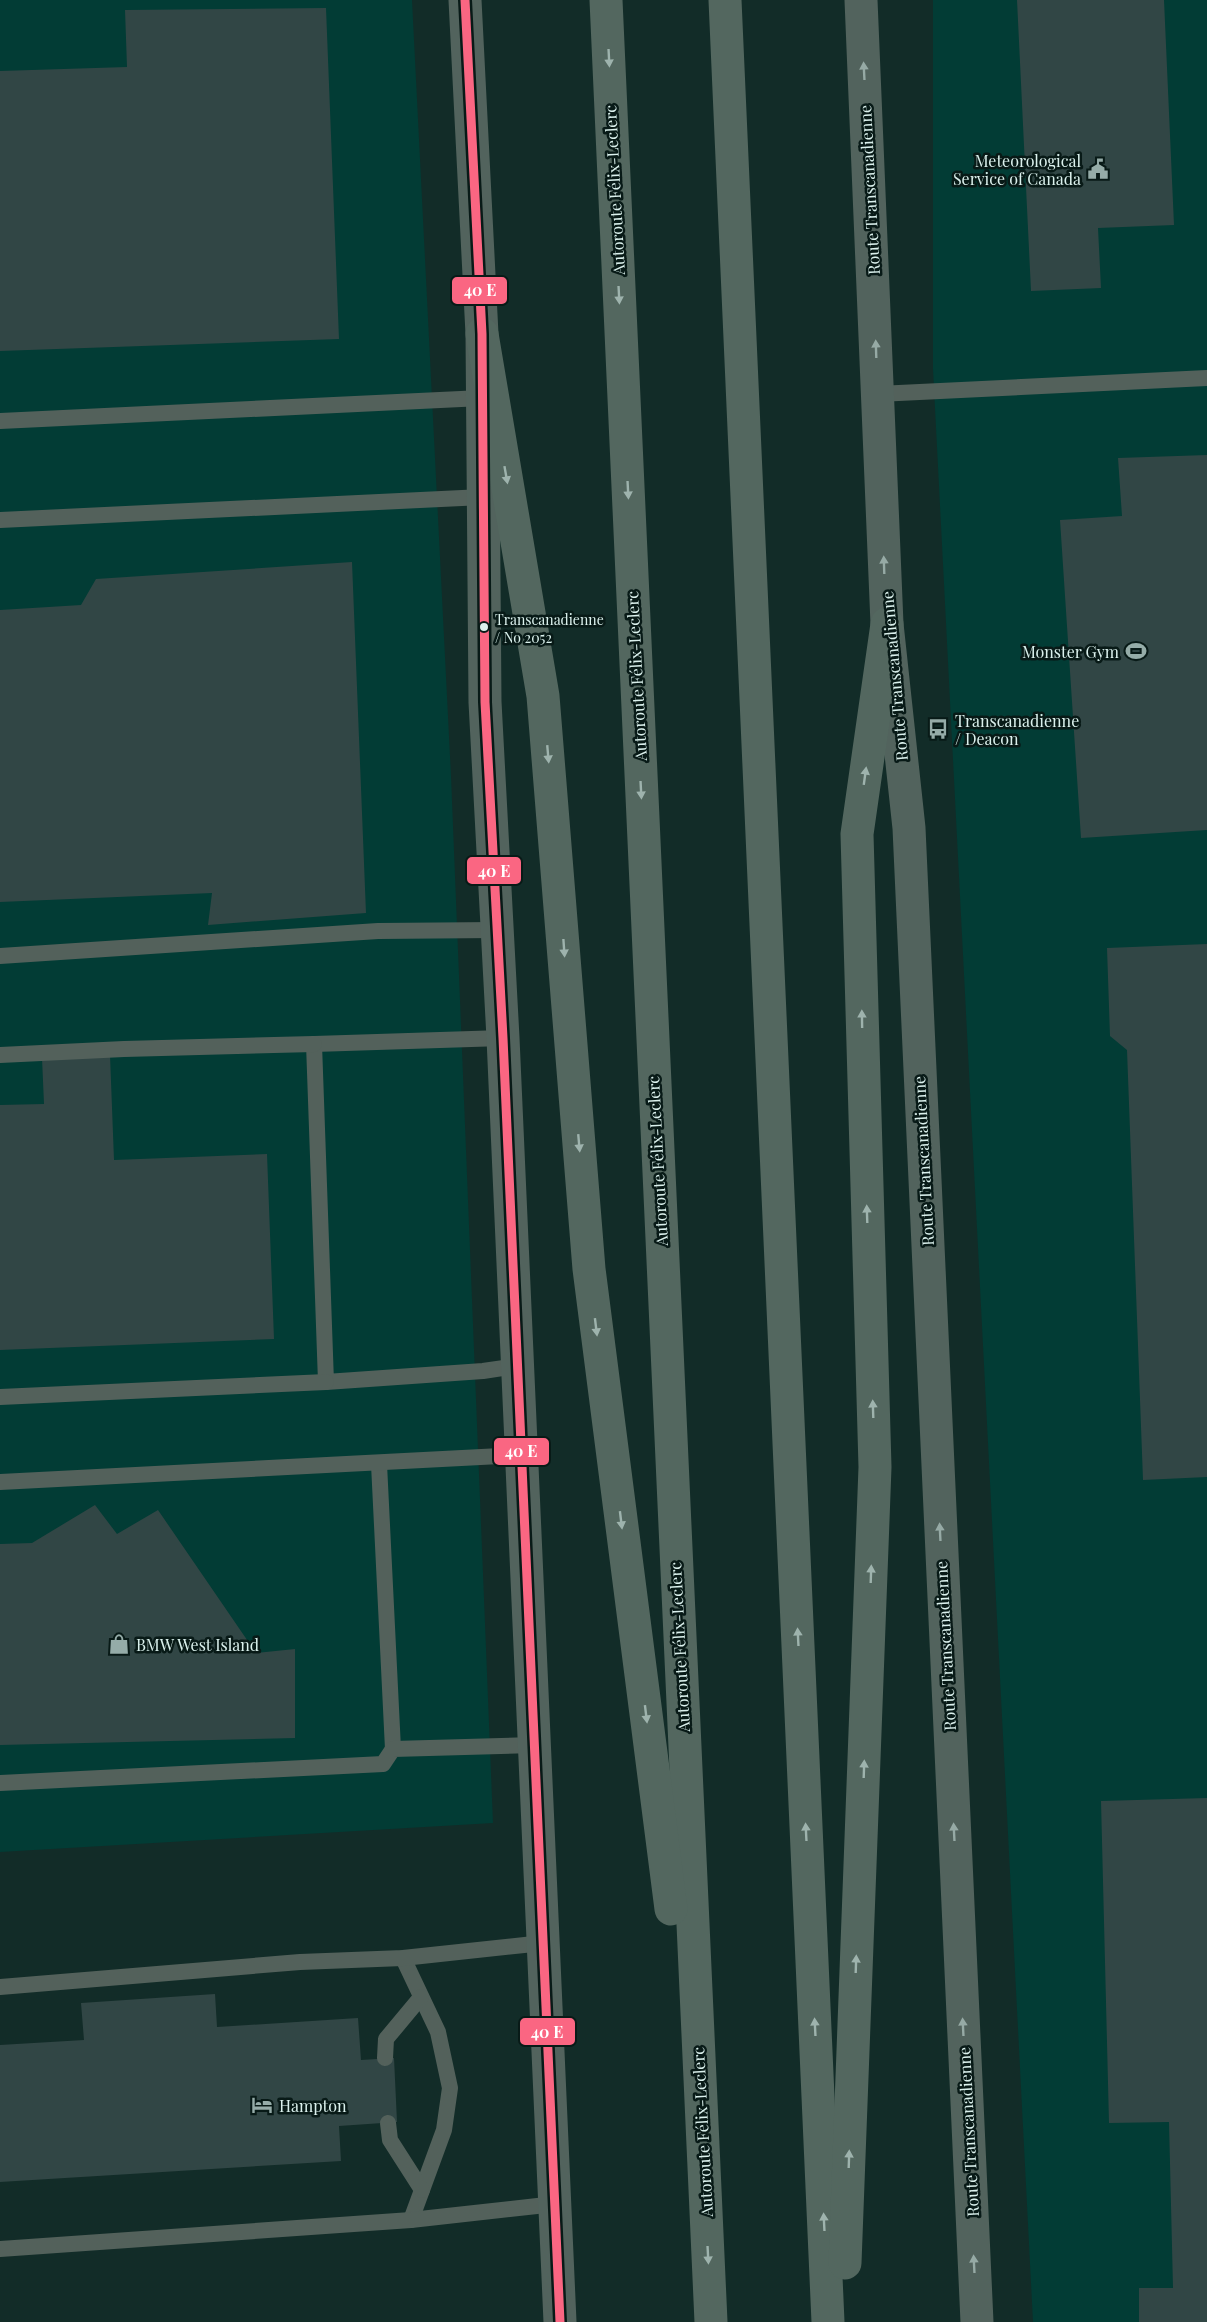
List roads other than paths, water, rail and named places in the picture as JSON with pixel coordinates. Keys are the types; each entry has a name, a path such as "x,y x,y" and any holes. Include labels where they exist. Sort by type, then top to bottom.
{"highway":[{"name":"Autoroute Félix-Leclerc","path":"606,0 711,2322"},
{"path":"725,0 828,2322"},
{"path":"482,334 543,696 589,1269 703,2154"},
{"path":"843,2322 875,1467 857,834 887,624"}],"main road":[{"path":"465,0 482,334 485,702 503,1038 560,2322"},
{"name":"Route Transcanadienne","path":"861,0 887,624 909,828 977,2322"}],"lane":[{"path":"878,394 1207,378"},
{"path":"0,421 482,398"},
{"path":"0,520 483,497"},
{"path":"0,956 378,931 496,930"},
{"path":"0,1054 503,1038"},
{"path":"314,1044 326,1382"},
{"path":"0,1397 326,1382 483,1371 518,1366"},
{"path":"0,1482 521,1455"},
{"path":"0,1783 383,1764 393,1749 379,1464"},
{"path":"393,1749 534,1745"},
{"path":"0,1987 300,1962 403,1958 543,1943"},
{"path":"403,1958 438,2032 450,2088 444,2130 411,2220"},
{"path":"385,2058 386,2039 421,1997"},
{"path":"388,2123 390,2140 422,2190"},
{"path":"0,2249 411,2220 555,2204"}],"place":[{"name":"Meteorological Service of Canada","path":"1098,169"},
{"name":"Transcanadienne / No 2052","path":"484,627"},
{"name":"Monster Gym","path":"1136,651"},
{"name":"Transcanadienne / Deacon","path":"938,729"},
{"name":"BMW West Island","path":"119,1644"},
{"name":"Hampton","path":"262,2105"}]}
